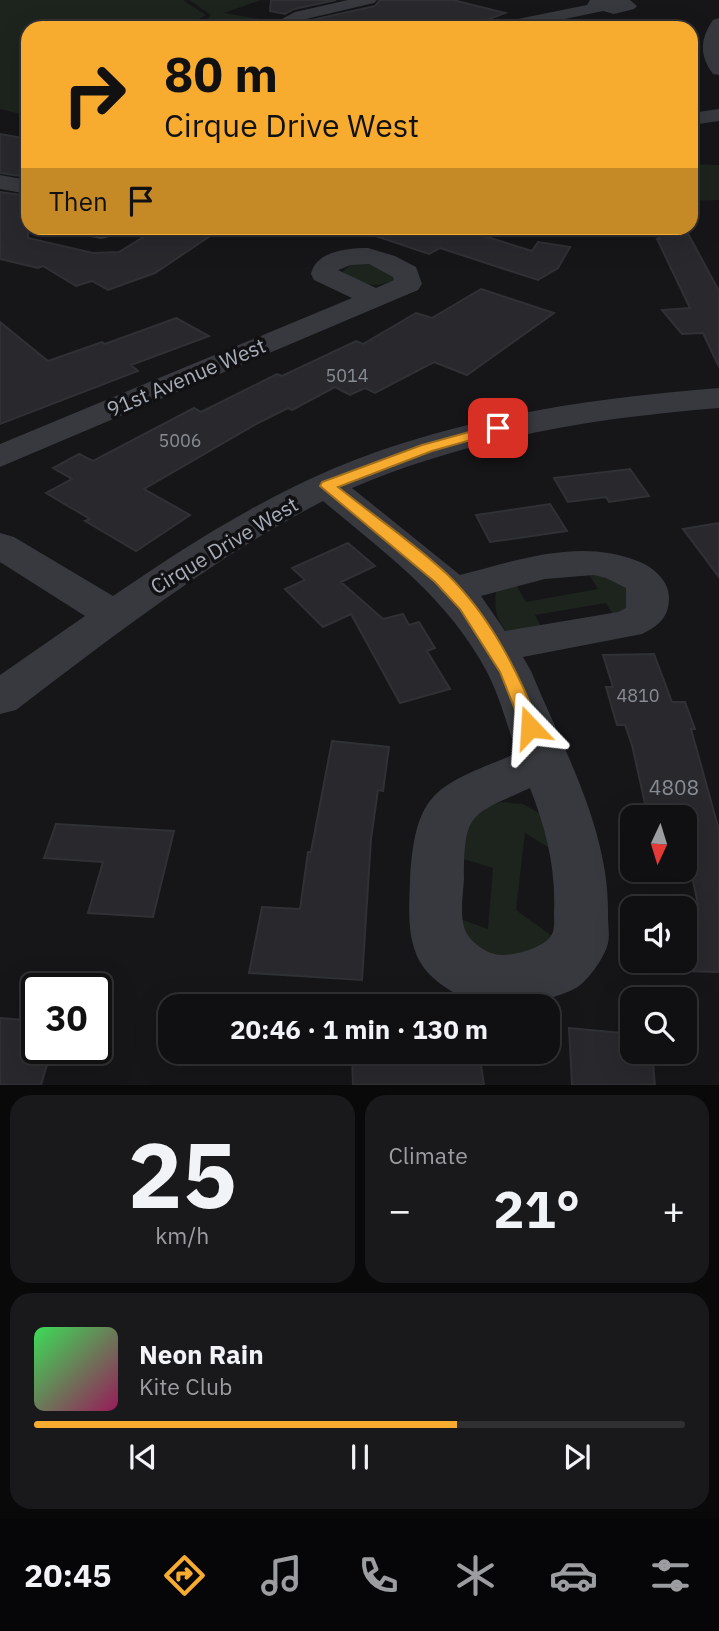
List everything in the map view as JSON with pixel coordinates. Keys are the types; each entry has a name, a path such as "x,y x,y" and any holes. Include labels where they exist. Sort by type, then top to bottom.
{"street":[{"path":"288,21 301,15 369,0"},
{"path":"504,8 532,21 600,7"},
{"path":"719,23 714,30 711,60 719,70"},
{"path":"698,42 712,43"},
{"path":"698,119 719,115"},
{"path":"0,182 21,186"},
{"name":"91st Avenue West","path":"0,457 373,298"},
{"name":"Cirque Drive West","path":"0,698 114,615 215,547 274,512 327,486 427,448 522,422 619,406 719,398"},
{"path":"327,486 452,590 494,648 513,681 543,762"},
{"path":"0,545 114,615"},
{"path":"452,590 555,566 595,562 621,566 644,581 650,600 644,616 627,624 494,648"}],"shaded area":[{"path":"0,0 183,0 206,15 196,21 21,21 21,114 0,109"},
{"path":"189,0 261,0 224,13 271,21 205,21 211,15"},
{"path":"698,164 719,165 719,200 698,201"},
{"path":"355,262 371,264 397,279 375,285 362,284 342,272"},
{"path":"585,568 614,572 640,599 615,618 606,603 535,615 543,630 507,632 500,623 495,603 496,592 514,581 526,602 598,589"},
{"path":"500,802 523,804 539,813 564,857 525,833 516,910 559,941 494,968 449,915 488,929 493,868 447,854 465,816"}],"building":[{"path":"271,0 336,0 294,9 285,14 270,11"},
{"path":"380,0 453,0 505,13 484,21 312,20 375,6"},
{"path":"0,134 21,138 21,176 0,173"},
{"path":"0,192 21,195 21,235 93,253 119,252 147,235 212,235 155,273 108,290 92,281 76,286 43,266 38,268 0,259"},
{"path":"373,235 481,235 532,251 538,242 570,247 558,268 538,280 440,248 429,254"},
{"path":"657,235 689,235 719,291 719,367 703,333 682,334 662,310 690,308 657,239 660,239"},
{"path":"481,289 554,313 467,375 434,362 375,393 365,388 350,395 335,387 292,410 288,408 258,423 144,489 190,515 136,551 85,521 90,519 46,493 72,479 53,468 79,454 93,461 194,408 201,412 277,374 282,376 356,341 363,344 416,313 432,318"},
{"path":"176,318 209,336 131,365 138,371 0,424 0,322 48,361"},
{"path":"630,469 649,496 609,502 606,497 568,502 554,478"},
{"path":"550,504 567,531 490,542 476,515"},
{"path":"719,523 719,577 683,529"},
{"path":"348,543 375,566 341,582 383,619 403,614 409,625 419,622 435,648 427,651 450,689 400,703 351,614 323,627 285,589 305,580 292,568"},
{"path":"654,654 672,702 685,702 695,729 691,729 719,830 719,972 697,971 698,904 693,882 697,882 697,805 645,805 632,745 625,725 617,725 606,687 613,687 603,655"},
{"path":"332,741 389,747 383,791 378,790 371,839 362,980 249,973 262,907 300,909 308,852 311,852"},
{"path":"56,824 174,831 153,917 88,913 103,862 44,858"},
{"path":"0,1018 21,1020 21,1064 47,1064 41,1085 0,1085"},
{"path":"569,1028 620,1033 620,1064 653,1064 655,1085 572,1085"},
{"path":"352,1064 481,1064 484,1085 353,1085"}],"route":[{"path":"498,428 427,448 327,486 441,579 466,606 509,671 530,727"}]}
